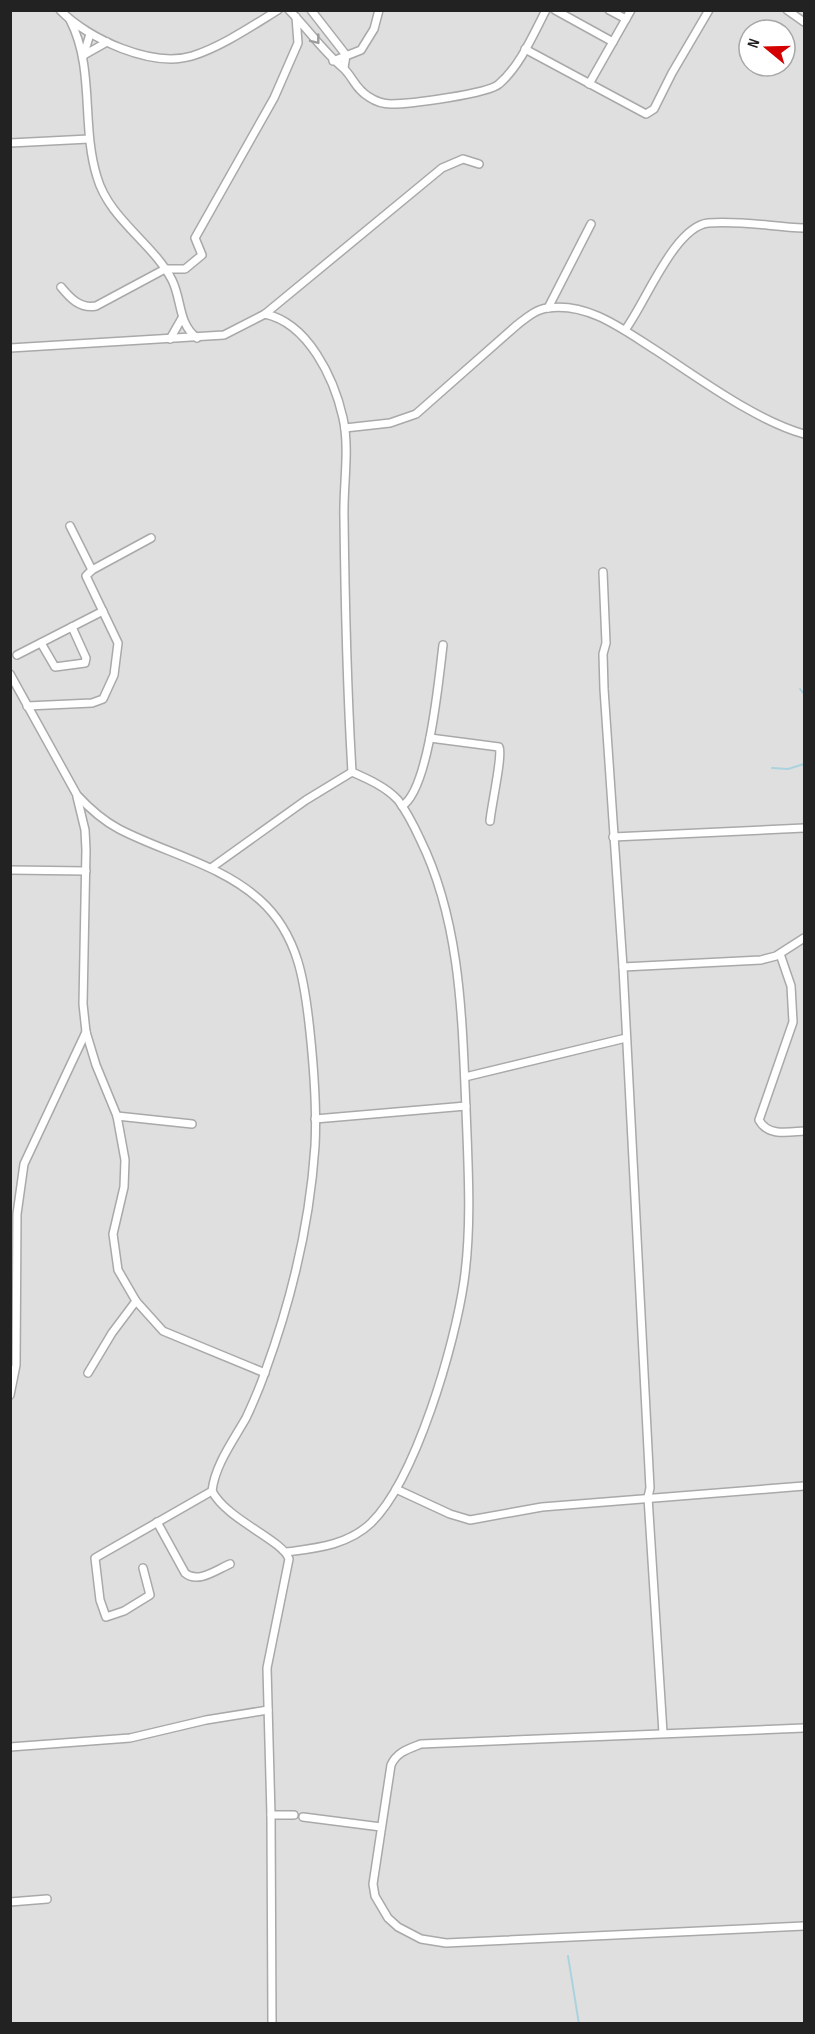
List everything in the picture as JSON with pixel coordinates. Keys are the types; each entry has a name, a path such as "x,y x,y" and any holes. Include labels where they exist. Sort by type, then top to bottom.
{"street":[{"path":"60,10 69,20 90,34 107,42 159,57 190,56 278,10"},
{"path":"289,10 333,62 344,68 352,83 372,99 388,104 491,90 503,80 525,49 546,10"},
{"path":"311,10 346,55 344,68"},
{"path":"333,62 346,55 354,55 367,43 380,10"},
{"path":"555,10 613,42"},
{"path":"609,10 626,19"},
{"path":"589,84 631,10"},
{"path":"787,10 804,22"},
{"path":"525,49 639,112 651,113 709,11"},
{"path":"61,287 79,304 88,308 96,306 165,269 185,269 202,255 195,238 286,72 298,43 296,17"},
{"path":"69,20 79,41 83,57 89,139 96,177 102,192 165,269 177,292 184,325 197,338"},
{"path":"83,57 90,34"},
{"path":"83,57 107,42"},
{"path":"10,143 89,139"},
{"path":"10,348 224,335 265,314 442,168 462,159 479,164"},
{"path":"625,330 675,247 697,226 716,223 804,228"},
{"path":"548,308 591,224"},
{"path":"345,428 390,423 416,414 517,325 533,313 548,308 593,314 625,330 743,404 804,434"},
{"path":"265,314 286,320 318,356 336,394 345,428 344,517 352,772"},
{"path":"170,339 182,318"},
{"path":"70,526 92,570"},
{"path":"27,706 93,703 103,699 114,675 118,643 85,579 92,570 151,538"},
{"path":"603,572 606,643 603,667 623,967 650,1488 648,1497 663,1733"},
{"path":"17,655 103,611"},
{"path":"41,643 55,667 84,663 86,658 72,627"},
{"path":"402,806 414,795 430,738 443,645"},
{"path":"10,674 76,795 85,830 83,1004 86,1032 96,1065 117,1116 126,1174 113,1244 118,1270 136,1301 170,1336 265,1374"},
{"path":"430,738 499,747 502,757 494,784 490,821"},
{"path":"212,1491 233,1516 287,1552 327,1546 358,1533 383,1509 396,1489 433,1404 458,1318 468,1228 466,1106 456,969 448,913 429,857 402,806 389,791 352,772"},
{"path":"211,868 306,800 352,772"},
{"path":"76,795 117,828 211,868 260,900 294,949 303,977 306,998 315,1119 314,1148 301,1239 265,1374 248,1414 217,1470 212,1491 95,1558 100,1600 106,1617 150,1595 143,1569"},
{"path":"613,837 804,828"},
{"path":"10,870 86,871"},
{"path":"623,967 761,960 780,954 804,938"},
{"path":"780,954 791,986 793,1022 759,1120 764,1127 774,1132 804,1131"},
{"path":"10,1395 16,1365 17,1214 24,1164 86,1032"},
{"path":"465,1077 626,1038"},
{"path":"315,1119 466,1106"},
{"path":"117,1116 192,1124"},
{"path":"88,1373 112,1333 136,1301"},
{"path":"396,1489 450,1514 470,1520 526,1509 648,1497 804,1486"},
{"path":"157,1522 185,1573 190,1577 197,1578 230,1564"},
{"path":"272,2024 271,1815 267,1668 289,1566 287,1552"},
{"path":"10,1748 130,1738 206,1720 268,1710"},
{"path":"804,1728 421,1744 394,1758 373,1884 375,1896 388,1918 421,1939 446,1943 804,1926"},
{"path":"271,1815 294,1815"},
{"path":"303,1817 381,1827"},
{"path":"10,1902 47,1899"}],"shaded area":[{"path":"11,11 804,11 804,2023 11,2023"}],"waterway":[{"path":"800,689 804,694"},
{"path":"772,768 788,769 804,764"},
{"path":"568,1956 579,2024"}]}
